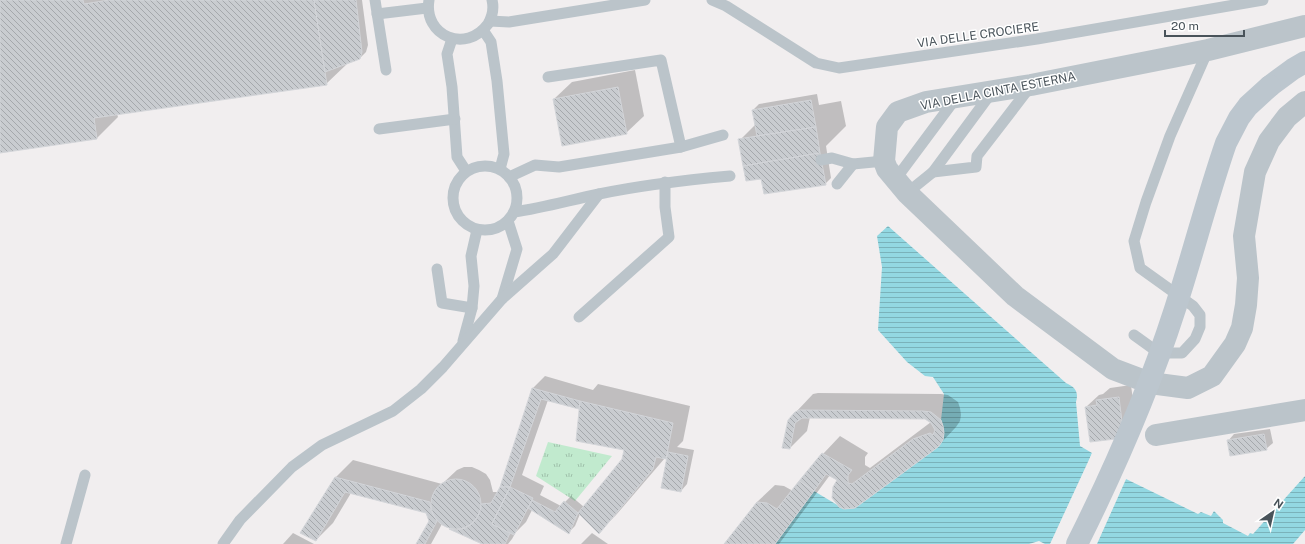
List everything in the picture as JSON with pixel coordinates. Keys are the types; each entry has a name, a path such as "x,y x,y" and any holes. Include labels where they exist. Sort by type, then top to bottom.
{"main road":[{"path":"1077,544 1133,424 1157,362 1175,309 1226,143 1239,118 1248,106 1285,74 1305,62"}],"street":[{"name":"VIA DELLA CINTA ESTERNA","path":"884,161 887,127 898,112 926,102 1031,85 1208,50 1305,26"},
{"path":"884,161 887,169 901,186 1015,296 1113,369 1150,383 1188,388 1212,376 1235,344 1242,328 1246,305 1248,278 1244,236 1255,172 1269,141 1287,117 1305,102"},
{"path":"1156,435 1305,410"}],"lane":[{"path":"375,0 386,70"},
{"path":"377,14 428,4 429,18 442,34 452,38 464,39 474,36 483,30 490,21 492,0"},
{"path":"490,21 510,22 645,0"},
{"name":"VIA DELLE CROCIERE","path":"712,0 726,6 816,63 839,68 1037,39 1263,0"},
{"path":"483,30 491,42 498,81 504,154 500,169"},
{"path":"452,38 447,54 452,87 457,157 466,171"},
{"path":"1134,334 1159,353 1182,353 1196,339 1200,327 1200,315 1193,306 1140,268 1134,241 1146,202 1170,136 1208,50"},
{"path":"548,77 661,60 681,147"},
{"path":"901,186 933,172 976,167 977,156 1031,85"},
{"path":"933,172 992,91"},
{"path":"901,186 956,97"},
{"path":"379,129 455,119"},
{"path":"509,177 535,166 559,166 681,147 723,135"},
{"path":"821,160 832,158 852,164 884,161"},
{"path":"837,184 852,164"},
{"path":"483,165 500,169 514,184 517,194 517,203 511,216 499,227 488,230 477,230 467,225 459,218 454,208 452,198 454,188 459,178 466,171 474,167 483,165"},
{"path":"511,216 599,194 665,182 730,176"},
{"path":"579,317 669,237 665,182"},
{"path":"223,544 240,520 292,467 322,445 393,411 421,389 443,367 502,299 553,254 599,194"},
{"path":"502,299 517,249 511,216"},
{"path":"462,345 472,308 474,286 471,256 477,230"},
{"path":"437,269 442,303 472,308"},
{"path":"66,544 85,475"}],"green space":[{"path":"548,442 612,456 575,501 536,476"}],"water":[{"path":"888,226 1066,383 1076,390 1080,446 1092,453 1089,461 1198,514 1201,512 1211,516 1214,511 1223,520 1223,523 1248,536 1250,533 1253,534 1305,476 1305,530 1293,544 1045,544 1039,541 1029,544 775,544 814,491 844,509 855,508 934,450 943,440 944,433 941,420 944,394 933,377 925,376 907,362 878,330 882,267 877,236"}],"pier":[{"path":"1093,451 1094,453 1091,460 1127,477 1097,544 1050,544"}],"building":[{"path":"0,0 83,0 84,4 109,0 314,0 327,85 94,118 97,139 0,153"},
{"path":"314,0 356,0 362,52 360,59 325,72"},
{"path":"618,87 627,134 562,146 553,99"},
{"path":"811,100 816,127 757,136 752,110"},
{"path":"816,127 820,153 743,166 738,139"},
{"path":"820,153 826,185 764,194 761,179 746,181 743,166"},
{"path":"532,388 580,401 579,409 541,399 510,487 500,487"},
{"path":"1119,397 1124,438 1090,442 1085,407 1097,405 1096,400"},
{"path":"580,401 673,423 666,459 656,457 653,469 599,534 578,513 622,459 624,450 576,441"},
{"path":"800,410 931,412 941,420 944,433 943,440 934,450 855,508 844,509 839,507 832,498 833,487 837,480 826,474 814,491 799,481 822,453 852,470 848,475 848,483 852,484 913,439 930,433 933,435 935,430 931,423 925,419 802,418 795,423 790,449 782,448 788,420 795,412"},
{"path":"1264,434 1267,450 1230,456 1227,440"},
{"path":"668,452 688,456 681,492 661,488"},
{"path":"335,477 430,502 431,511 437,521 425,544 416,544 429,521 426,513 345,492 316,541 300,533"},
{"path":"451,479 461,479 474,486 481,499 481,509 474,522 461,529 451,529 442,525 435,518 431,509 431,499 435,490 442,483"},
{"path":"799,481 814,491 775,544 724,544 757,502 767,503 777,509"},
{"path":"500,487 510,487 492,524 510,533 505,544 482,544 449,529 457,530 466,528 473,523 478,516 481,504 491,503"},
{"path":"510,487 533,498 514,535 492,524"},
{"path":"532,500 555,512 564,501 578,513 569,534 528,508"}]}
